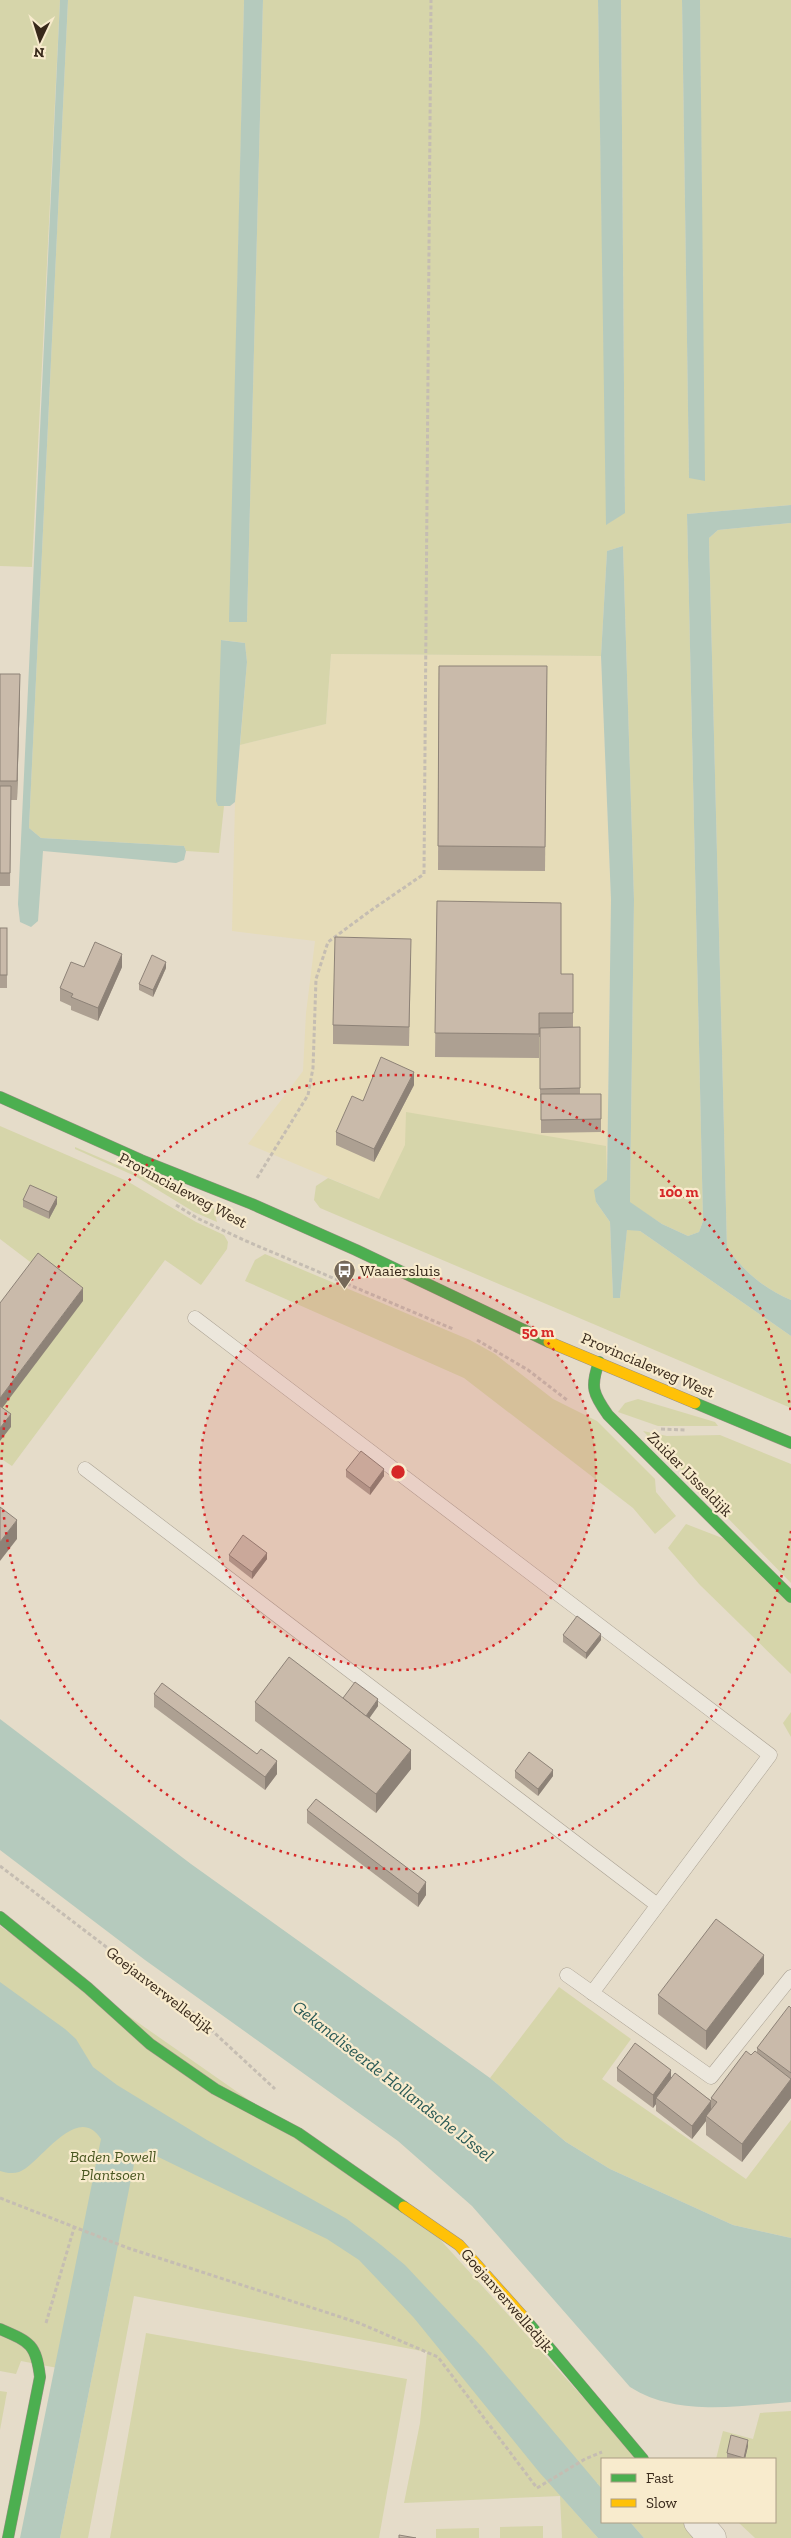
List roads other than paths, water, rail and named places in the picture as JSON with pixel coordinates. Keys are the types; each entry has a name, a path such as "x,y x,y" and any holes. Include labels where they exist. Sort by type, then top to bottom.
{"street":[{"name":"Provincialeweg West","path":"0,1097 140,1160 252,1204 356,1250 543,1339 791,1443"},
{"name":"Zuider IJsseldijk","path":"599,1362 591,1381 596,1398 608,1415 791,1596"},
{"name":"Goejanverwelledijk","path":"0,1917 88,1988 150,2044 215,2089 298,2133 459,2245 496,2284 642,2458"},
{"path":"0,2329 22,2340 36,2354 40,2377 8,2538"},
{"path":"699,2523 712,2538"}],"lane":[{"path":"195,1318 770,1755 656,1904 592,1993"},
{"path":"85,1469 656,1904"},
{"path":"567,1975 711,2077 791,1977"}],"water":[{"path":"60,0 68,0 29,828 41,838 184,846 186,851 184,860 176,863 43,851 38,921 31,927 20,922 18,904"},
{"path":"244,0 263,0 247,622 229,622"},
{"path":"598,0 621,0 625,513 606,525"},
{"path":"682,0 700,0 705,481 689,478"},
{"path":"791,505 791,523 718,530 709,538 727,1248 756,1279 772,1291 791,1300 791,1336 640,1231 627,1230 620,1298 613,1298 610,1222 596,1202 594,1190 607,1180 611,900 601,656 607,551 623,546 634,900 630,1202 662,1224 688,1236 699,1232 703,1221 687,514"},
{"path":"221,640 245,643 247,662 235,802 230,806 218,806 216,801"},
{"name":"Gekanaliseerde Hollandsche IJssel","path":"0,1719 191,1864 490,2078 566,2142 610,2169 733,2225 791,2238 791,2402 729,2407 688,2406 668,2403 630,2387 472,2206 398,2141 145,1960 0,1850"},
{"path":"0,1982 65,2029 76,2039 93,2067 117,2085 207,2140 347,2219 405,2265 483,2348 601,2488 601,2523 631,2523 644,2538 598,2538 539,2472 414,2318 359,2260 327,2239 146,2151 140,2154 134,2164 60,2538 20,2538 101,2139 91,2129 81,2127 59,2138 28,2167 19,2172 0,2171"}],"place":[{"name":"Waaiersluis","path":"344,1289"}],"park label":[{"name":"Baden Powell Plantsoen","path":"113,2165"}]}
